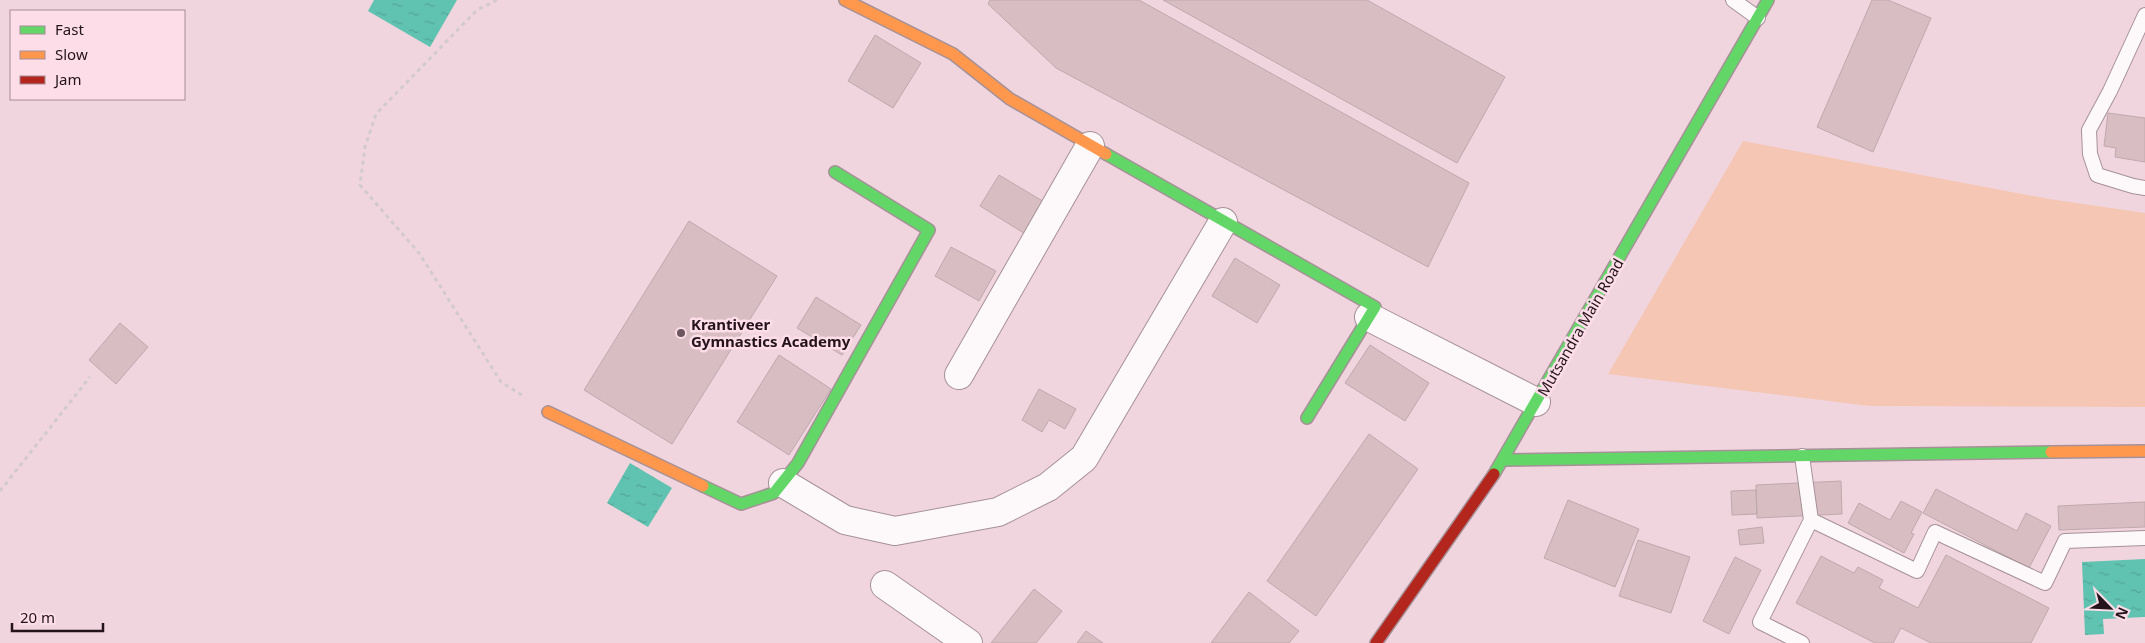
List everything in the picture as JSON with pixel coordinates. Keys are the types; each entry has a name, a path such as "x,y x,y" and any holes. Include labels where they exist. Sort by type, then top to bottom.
{"street":[{"path":"845,0 953,54 1010,99 1375,307 1307,418"},
{"name":"Mutsandra Main Road","path":"1376,643 1504,460 1768,0"},
{"path":"959,375 1090,146"},
{"path":"548,412 741,504 774,493 798,463 929,230 835,172"},
{"path":"782,483 845,520 895,530 998,512 1048,487 1084,458 1223,222"},
{"path":"1369,318 1536,402"},
{"path":"1504,460 2145,451"},
{"path":"885,585 968,643"}],"lane":[{"path":"1732,0 1758,18"},
{"path":"2145,15 2090,130 2090,154 2098,175 2145,188"},
{"path":"1802,456 1811,520 1760,622 1802,643"},
{"path":"1811,520 1917,571 1935,532 2045,583 2065,541 2145,538"}],"path":[{"path":"497,0 477,10 376,114 364,147 360,185 419,253 501,382 548,412"},
{"path":"0,491 90,376"}],"shaded area":[{"path":"1743,141 2049,199 2145,213 2145,407 1870,406 1608,374"}],"water":[{"path":"374,0 457,0 430,47 368,11"},
{"path":"630,463 672,488 648,527 607,503"},
{"path":"2145,559 2145,617 2103,619 2104,634 2085,635 2082,562"}],"building":[{"path":"990,0 1139,0 1469,183 1428,267 1056,68 988,4"},
{"path":"1163,0 1367,0 1505,77 1457,163"},
{"path":"1872,0 1888,0 1931,18 1873,152 1817,127"},
{"path":"875,35 921,63 893,108 848,81"},
{"path":"2108,113 2145,118 2145,162 2115,157 2116,148 2104,146"},
{"path":"999,175 1046,203 1027,235 980,206"},
{"name":"Krantiveer Gymnastics Academy","path":"689,221 777,276 672,444 584,390"},
{"path":"951,247 996,271 979,301 935,276"},
{"path":"1235,258 1280,285 1257,323 1212,296"},
{"path":"816,297 861,325 842,355 797,328"},
{"path":"120,323 148,347 116,384 89,360"},
{"path":"1370,345 1429,383 1405,421 1345,383"},
{"path":"779,355 831,389 789,455 737,422"},
{"path":"1039,389 1076,409 1065,429 1049,420 1042,432 1022,420"},
{"path":"1369,434 1418,469 1316,616 1267,581"},
{"path":"1841,481 1842,514 1757,518 1756,485"},
{"path":"1936,489 2017,531 2026,513 2051,526 2029,568 1923,513"},
{"path":"1756,490 1757,514 1732,515 1731,491"},
{"path":"1568,500 1639,529 1615,587 1544,558"},
{"path":"1901,501 1922,512 1911,533 1914,534 1904,553 1848,523 1859,503 1890,520"},
{"path":"2145,502 2145,527 2059,530 2058,506"},
{"path":"1762,527 1764,543 1740,545 1738,530"},
{"path":"1638,540 1690,557 1671,613 1619,596"},
{"path":"1946,555 2049,608 2031,643 1931,643 1901,628 1893,643 1875,643 1796,603 1821,556 1854,573 1858,567 1883,580 1879,588 1918,608"},
{"path":"1735,557 1761,570 1729,634 1703,621"},
{"path":"1034,589 1062,611 1036,643 991,643"},
{"path":"1249,592 1299,631 1289,643 1211,643"},
{"path":"1086,631 1103,643 1077,643"}],"traffic: fast":[{"path":"1494,474 1768,0"},
{"path":"1106,154 1375,307 1307,418"},
{"path":"703,486 741,504 774,493 798,463 929,230 835,172"},
{"path":"1504,460 2051,452"}],"traffic: slow":[{"path":"845,0 953,54 1010,99 1106,154"},
{"path":"548,412 703,486"},
{"path":"2051,452 2145,451"}],"traffic: jam":[{"path":"1376,643 1494,474"}],"place":[{"name":"Krantiveer Gymnastics Academy","path":"681,333"}]}
